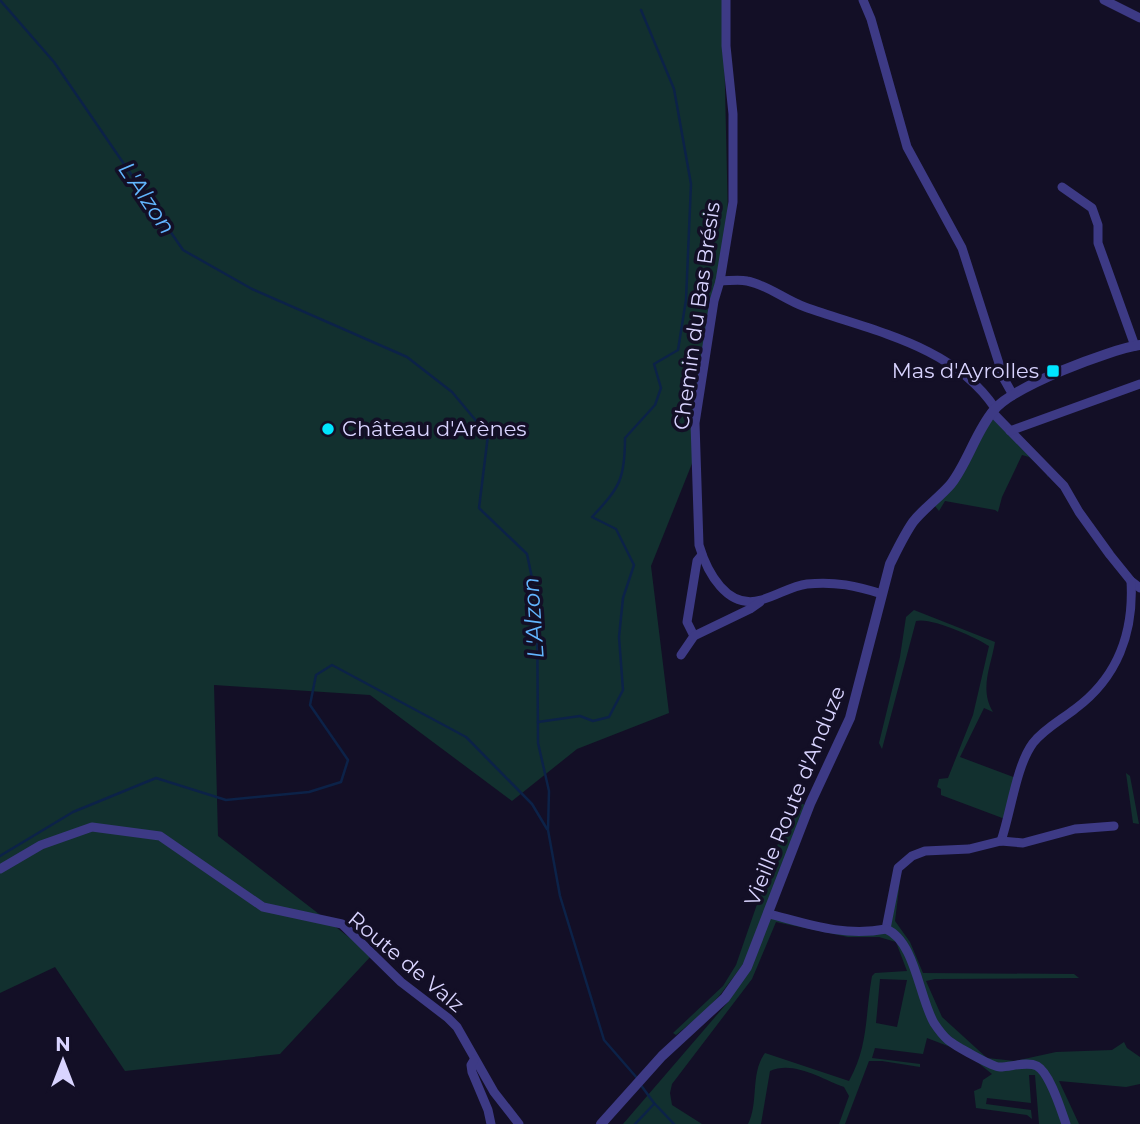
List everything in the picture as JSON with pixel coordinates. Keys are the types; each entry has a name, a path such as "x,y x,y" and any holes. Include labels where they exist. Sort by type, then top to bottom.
{"street":[{"name":"Chemin du Bas Brésis","path":"726,0 726,46 733,114 733,202 695,422 698,527 702,555 715,580 736,599 750,602 761,600"},
{"path":"863,0 872,19 907,147 962,248 1004,379 1013,396"},
{"path":"1104,0 1140,18"},
{"path":"1062,187 1092,208 1098,225 1098,243 1137,346"},
{"path":"720,281 744,280 760,285 802,306 853,321 923,349 967,376 1010,431 1064,486 1079,512 1130,581 1140,588"},
{"name":"Vieille Route d'Anduze","path":"605,1120 662,1056 725,998 747,967 810,804 850,718 890,564 914,522 957,475 993,410 1013,396 1073,367 1137,346"},
{"path":"1010,431 1140,384"},
{"path":"694,636 687,622 697,561 702,555"},
{"path":"1001,841 1028,750 1045,731 1090,698 1117,662 1129,622 1130,581"},
{"path":"681,655 694,636 750,609 761,600 793,587 851,584 882,594"},
{"path":"886,929 896,876 904,862 912,856 925,851 969,849 1001,841 1023,843 1075,829 1114,826"},
{"name":"Route de Valz","path":"0,870 41,845 92,827 160,836 263,907 342,924 401,982 457,1027 494,1093 519,1124"},
{"path":"769,914 835,931 886,929 895,934 904,945 932,1018 943,1035 950,1042 992,1066 1037,1066 1045,1073 1066,1124"},
{"path":"474,1060 471,1065 472,1072 491,1124"}],"green space":[{"path":"0,0 723,0 728,219 693,461 651,566 669,713 577,749 512,801 370,695 214,685 218,836 372,955 280,1054 125,1071 55,967 0,993"},
{"path":"993,419 1048,474 1029,457 1022,455 1002,497 998,512 945,501 939,511 934,505"},
{"path":"914,610 995,642 986,686 993,712 984,708 960,757 1016,778 1005,819 941,795 941,789 937,787 939,779 948,778 973,715 989,646 942,625 916,621 882,749 879,743 900,657 906,617"},
{"path":"1126,773 1130,776 1139,824 1133,823"},
{"path":"799,799 805,806 744,963 703,1013 676,1035 673,1033 723,986 736,965 793,800"},
{"path":"895,880 900,880 895,921 910,942 923,973 1074,974 1079,978 926,981 942,1017 987,1058 1015,1061 1056,1052 1112,1050 1124,1042 1127,1048 1140,1057 1140,1084 1126,1087 1059,1081 1079,1124 1039,1124 1035,1075 1029,1075 1031,1103 987,1098 986,1104 1031,1110 1032,1119 1027,1115 976,1108 974,1091 981,1088 983,1080 992,1074 966,1053 927,1038 923,1054 875,1048 872,1058 920,1064 920,1067 869,1061 845,1124 839,1124 849,1096 844,1087 798,1069 779,1068 770,1071 761,1124 748,1124 760,1061 765,1053 849,1081 863,1042 872,976 875,973 907,971 896,942 879,937 848,937 776,922 752,979 672,1084 672,1105 702,1124 623,1124 728,1002 772,915 817,927 885,929","holes":["880,979 907,980 897,1027 876,1023"]}],"waterway":[{"name":"L'Alzon","path":"0,0 54,62 183,250 252,289 407,357 452,392 488,435 479,508 527,554 537,602 538,743 549,791 548,830 560,896 604,1040 637,1078"},
{"path":"538,722 580,716 593,721 609,717 623,690 619,637 623,598 634,565 616,529 592,517 619,482 624,463 625,438 655,405 661,388 654,364 678,350 686,300 691,184 674,89 641,10"},
{"path":"0,856 73,812 156,778 226,800 309,792 341,782 348,760 310,705 316,675 332,665 466,737 532,804 547,829"},
{"name":"L'Alzon","path":"640,1084 674,1124"},
{"path":"635,1124 654,1104"}],"place":[{"name":"Mas d'Ayrolles","path":"1053,371"},
{"name":"Château d'Arènes","path":"328,429"}]}
